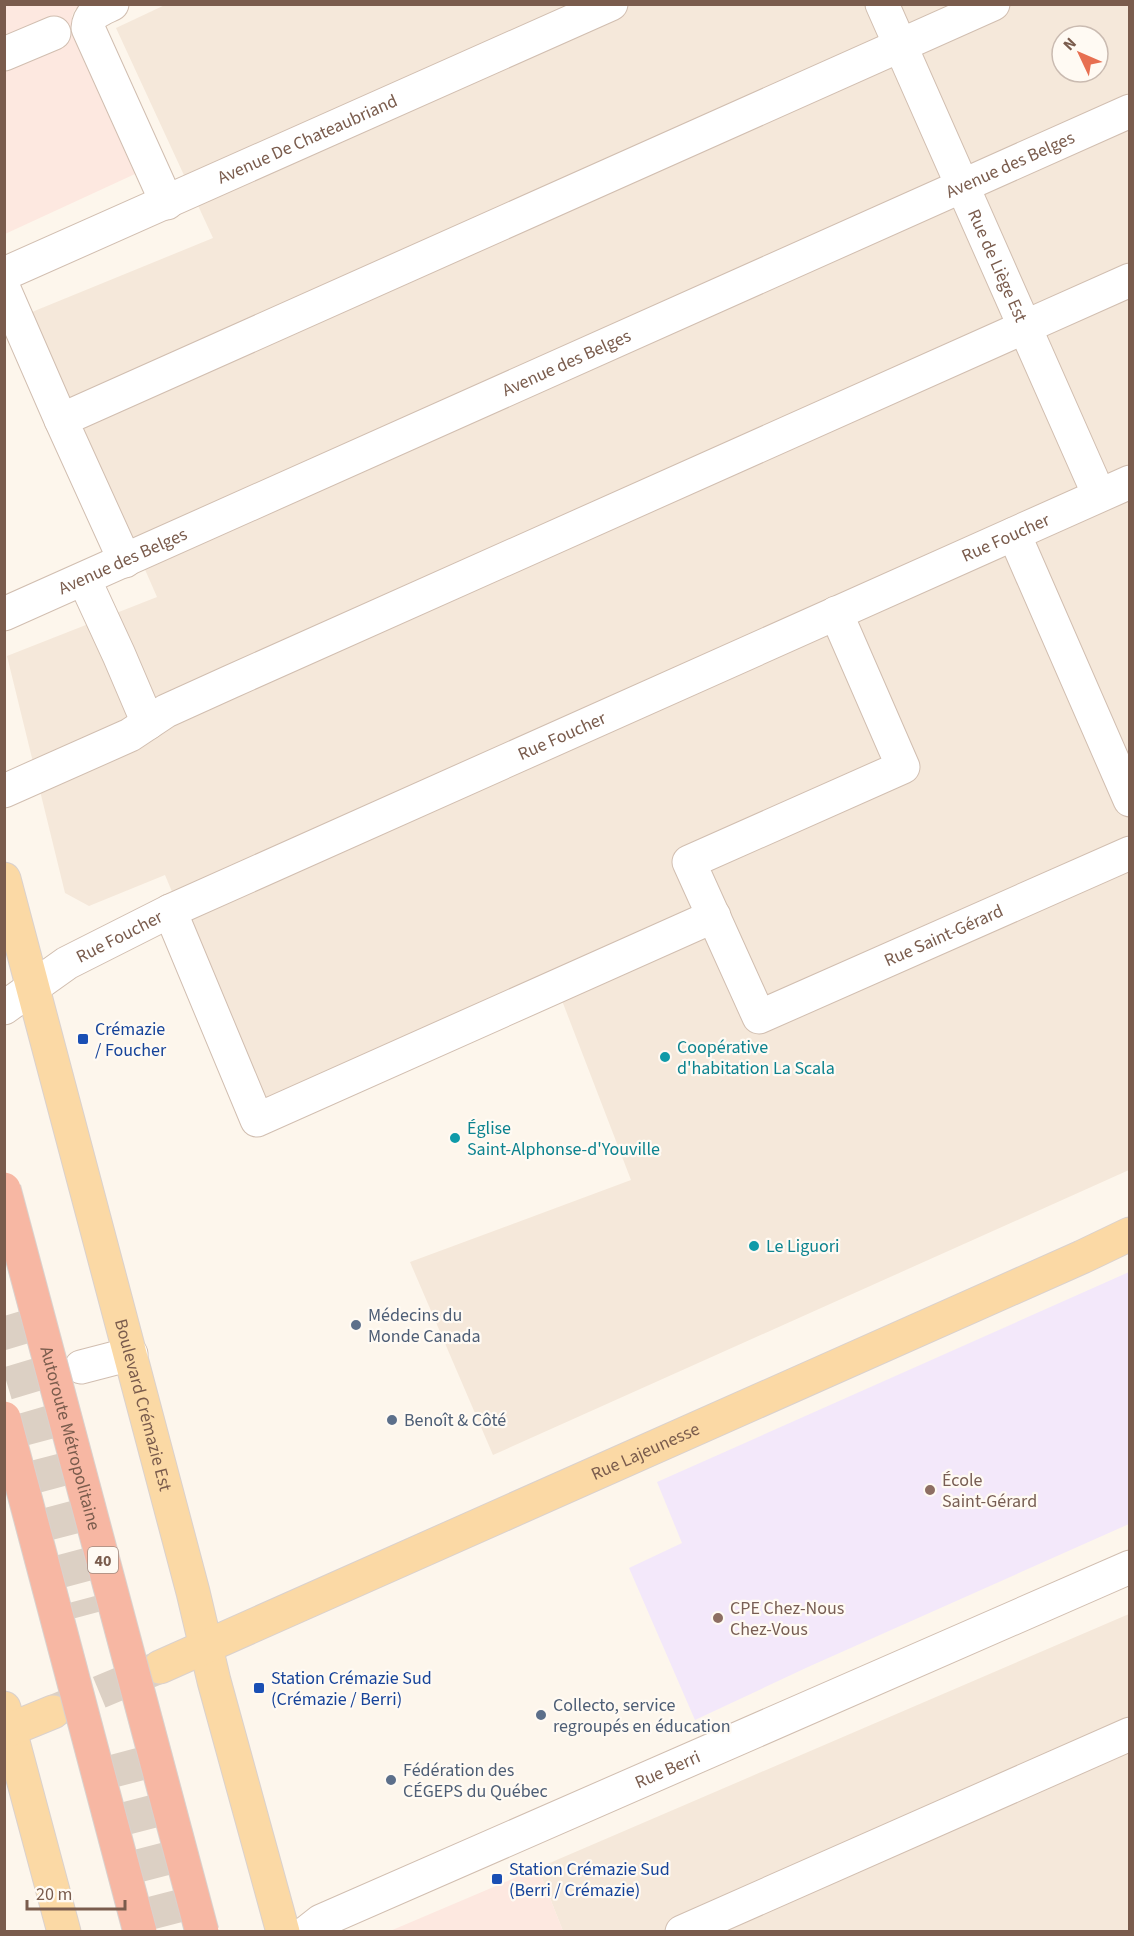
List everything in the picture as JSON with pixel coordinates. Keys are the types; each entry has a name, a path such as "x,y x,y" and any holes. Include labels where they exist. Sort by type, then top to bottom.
{"highway":[{"name":"Autoroute Métropolitaine","path":"4,1190 202,1932"},
{"path":"4,1418 140,1932"}],"main road":[{"name":"Boulevard Crémazie Est","path":"4,879 283,1932"},
{"name":"Rue Lajeunesse","path":"160,1667 1130,1234"},
{"path":"53,1712 6,1723 64,1932"}],"street":[{"path":"112,4 92,14 88,28 167,203"},
{"name":"Avenue De Chateaubriand","path":"4,274 611,4"},
{"name":"Rue de Liège Est","path":"882,4 1099,495"},
{"path":"61,420 993,4"},
{"path":"4,54 54,33"},
{"name":"Avenue des Belges","path":"4,614 1130,111"},
{"path":"4,791 130,735 166,711 1130,280"},
{"path":"4,289 125,561"},
{"name":"Rue Foucher","path":"4,1008 67,963 170,911 1130,482"},
{"path":"1014,534 1130,800"},
{"path":"84,579 148,723"},
{"path":"170,911 257,1120 714,916 690,862 903,767 836,613"},
{"name":"Rue Saint-Gérard","path":"714,916 759,1017 1130,853"},
{"path":"81,1367 131,1354"},
{"name":"Rue Berri","path":"306,1932 321,1921 1130,1568"},
{"path":"682,1932 1130,1734"}],"shaded area":[{"path":"167,4 1129,5 1129,1170 493,1455 410,1262 631,1180 556,985 263,1110 165,875 89,906 65,893 7,656 157,597 32,312 213,238 116,28"},
{"path":"4,5 85,5 75,9 72,16 72,27 135,174 5,234"},
{"name":"École Saint-Gérard","path":"1129,1272 1129,1524 695,1720 629,1568 682,1543 657,1482"},
{"path":"1129,1614 1129,1931 563,1931 538,1868"},
{"path":"538,1868 563,1931 390,1931"}],"tunnel":[{"path":"4,1316 36,1423 87,1615"},
{"path":"54,1711 160,1667"},
{"path":"125,1751 172,1932"}],"place":[{"name":"Crémazie / Foucher","path":"83,1039"},
{"name":"Coopérative d'habitation La Scala","path":"665,1057"},
{"name":"Église Saint-Alphonse-d'Youville","path":"455,1138"},
{"name":"Le Liguori","path":"754,1246"},
{"name":"Médecins du Monde Canada","path":"356,1325"},
{"name":"Benoît & Côté","path":"392,1420"},
{"name":"École Saint-Gérard","path":"930,1490"},
{"name":"CPE Chez-Nous Chez-Vous","path":"718,1618"},
{"name":"Station Crémazie Sud (Crémazie / Berri)","path":"259,1688"},
{"name":"Collecto, service regroupés en éducation","path":"541,1715"},
{"name":"Fédération des CÉGEPS du Québec","path":"391,1780"},
{"name":"Station Crémazie Sud (Berri / Crémazie)","path":"497,1879"}]}
